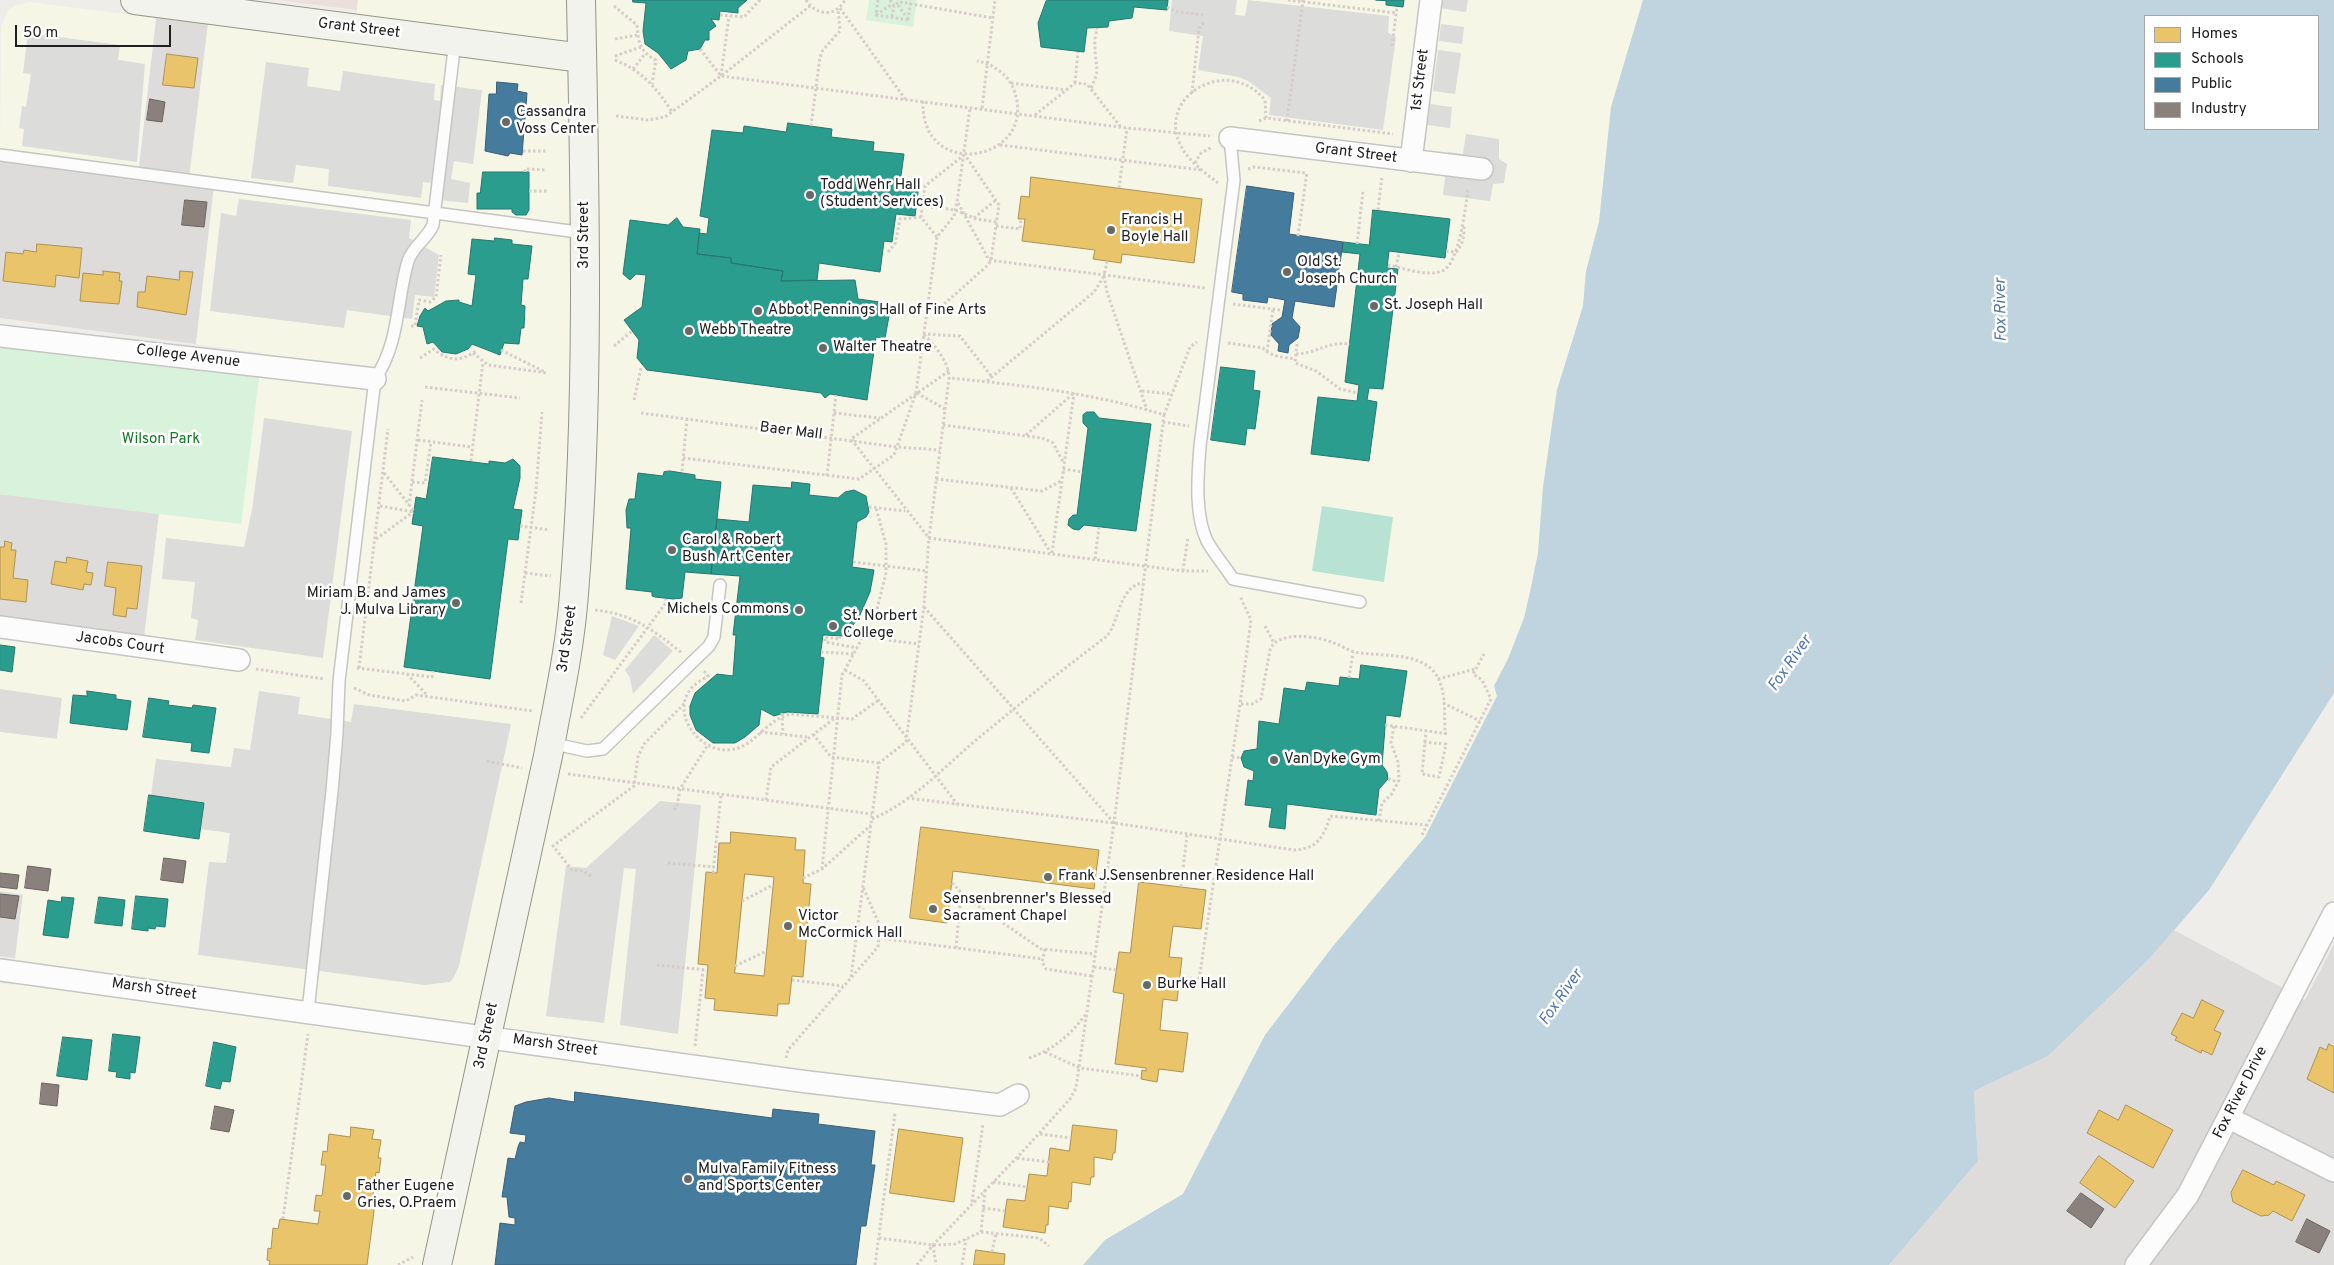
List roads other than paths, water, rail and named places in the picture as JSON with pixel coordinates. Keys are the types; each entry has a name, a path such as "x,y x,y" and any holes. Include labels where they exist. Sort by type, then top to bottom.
{"main road":[{"name":"Grant Street","path":"135,0 582,58"},
{"name":"3rd Street","path":"425,1261 487,1036 556,715 572,607 583,432 585,233 582,0"}],"street":[{"name":"1st Street","path":"1411,161 1431,0"},
{"name":"Grant Street","path":"1230,138 1476,168"},
{"name":"College Avenue","path":"0,336 375,379"},
{"name":"Jacobs Court","path":"0,627 240,660"},
{"name":"Fox River Drive","path":"2136,1265 2188,1195 2334,913"},
{"name":"Marsh Street","path":"0,970 309,1011 693,1066 1000,1106 1018,1095"},
{"path":"2229,1118 2334,1171"}],"lane":[{"path":"309,1011 333,781 339,681 375,379 386,364 398,324 408,260 415,246 430,233 435,214 455,41"},
{"path":"1230,138 1234,180 1220,302 1213,341 1200,446 1200,515 1208,542 1230,575 1360,602"},
{"path":"0,155 585,233"},
{"path":"550,743 587,751 603,749 709,646 714,637 720,586"}],"water":[{"name":"Fox River","path":"1643,0 2334,0 2334,693 2209,890 2148,960 2048,1056 1974,1091 1978,1161 1889,1265 1083,1265 1105,1240 1183,1194 1265,1035 1334,945 1425,837 1497,696 1494,686 1508,659 1524,618 1530,592 1538,553 1543,487 1557,390 1583,306 1586,271 1599,222 1611,107"}],"place":[{"name":"Cassandra Voss Center","path":"506,122"},
{"name":"Todd Wehr Hall (Student Services)","path":"810,195"},
{"name":"Francis H Boyle Hall","path":"1111,230"},
{"name":"Old St. Joseph Church","path":"1287,272"},
{"name":"St. Joseph Hall","path":"1374,306"},
{"name":"Abbot Pennings Hall of Fine Arts","path":"758,311"},
{"name":"Webb Theatre","path":"689,331"},
{"name":"Walter Theatre","path":"823,348"},
{"name":"Carol & Robert Bush Art Center","path":"672,550"},
{"name":"Miriam B. and James J. Mulva Library","path":"456,603"},
{"name":"Michels Commons","path":"799,610"},
{"name":"St. Norbert College","path":"833,626"},
{"name":"Van Dyke Gym","path":"1274,760"},
{"name":"Frank J.Sensenbrenner Residence Hall","path":"1048,877"},
{"name":"Sensenbrenner's Blessed Sacrament Chapel","path":"933,909"},
{"name":"Victor McCormick Hall","path":"788,926"},
{"name":"Burke Hall","path":"1147,985"},
{"name":"Mulva Family Fitness and Sports Center","path":"688,1179"},
{"name":"Father Eugene Gries, O.Praem","path":"347,1196"}],"park label":[{"name":"Wilson Park","path":"161,440"}]}
